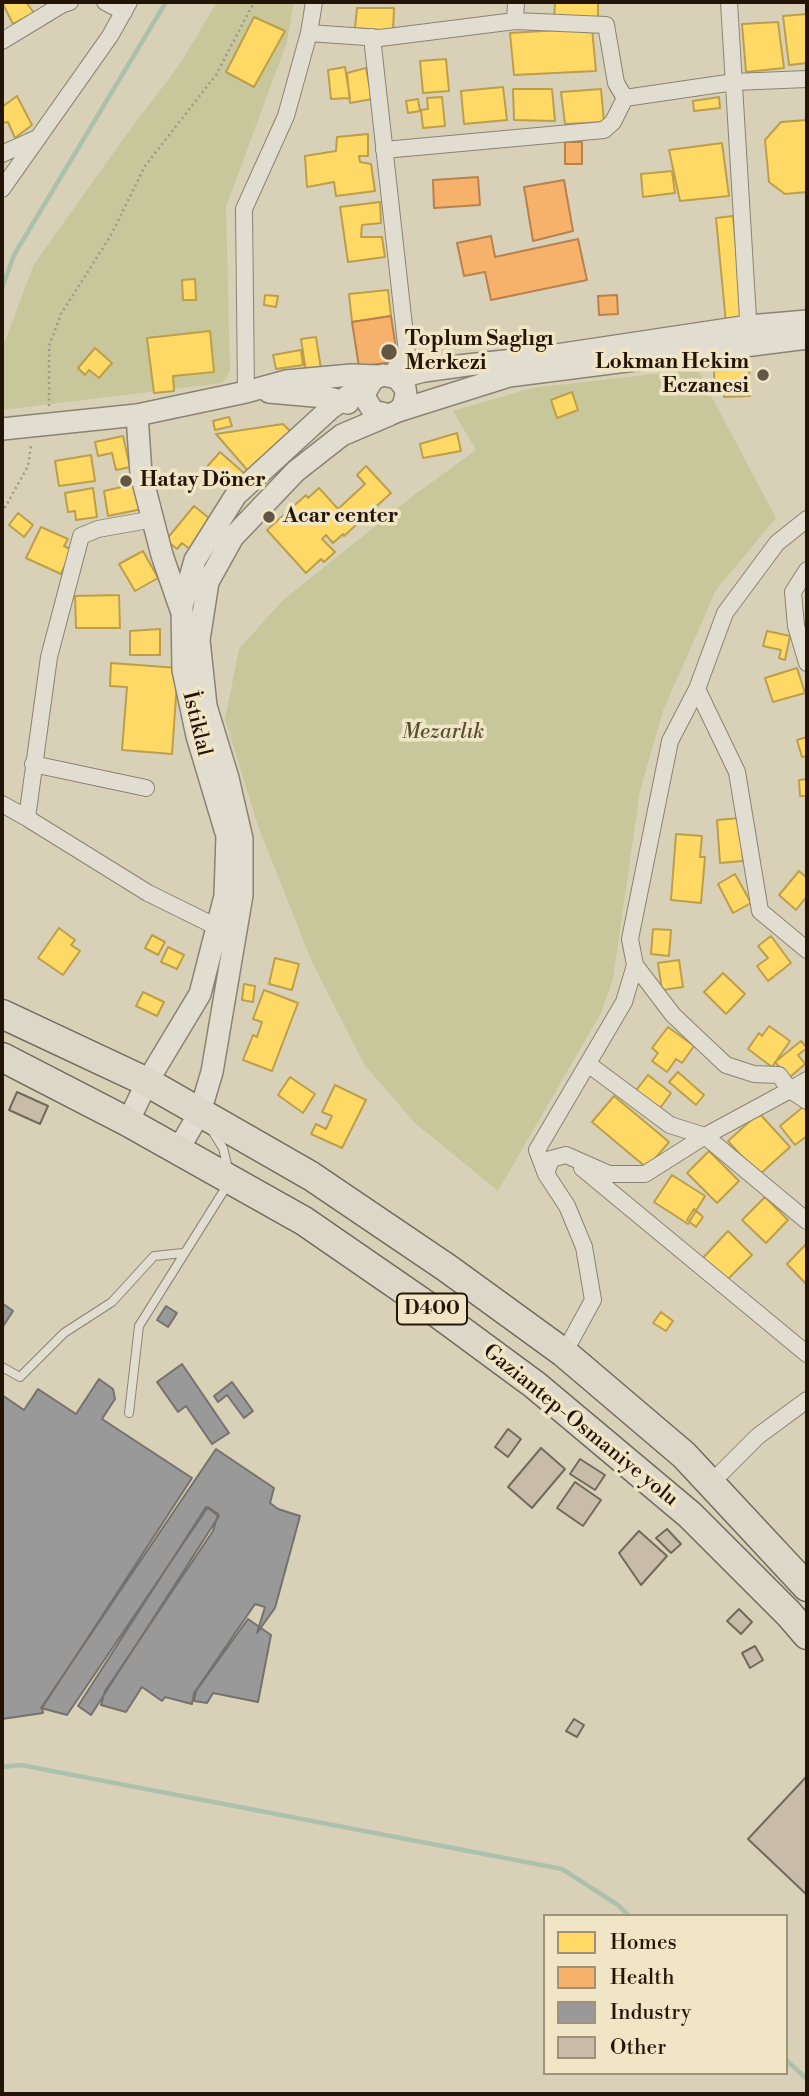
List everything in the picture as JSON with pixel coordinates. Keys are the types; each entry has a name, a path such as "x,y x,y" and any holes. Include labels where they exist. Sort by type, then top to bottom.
{"highway":[{"name":"Gaziantep-Osmaniye yolu","path":"2,1014 147,1082 200,1112 311,1176 447,1268 564,1353 684,1455 807,1587"},
{"name":"Gaziantep-Osmaniye yolu","path":"2,1057 128,1122 304,1221 436,1312 535,1385 690,1515 789,1614 807,1636"}],"street":[{"path":"2,41 70,2"},
{"path":"2,189 110,36 127,7 105,2"},
{"path":"246,392 244,209 286,116 309,33 314,2"},
{"path":"515,21 516,2"},
{"path":"729,2 750,335"},
{"path":"309,33 372,37 515,21 606,25 616,83 625,98"},
{"path":"372,37 407,353 385,377 368,384 365,398 387,413"},
{"path":"625,98 734,82 807,79"},
{"path":"384,149 604,130 613,122 625,98"},
{"path":"2,154 39,137"},
{"path":"246,392 325,397 387,413 509,376 750,335 807,321"},
{"path":"26,426 137,415 286,381 351,375 385,377 750,335 807,338"},
{"path":"178,1150 200,1112 212,1072 242,895 242,839 228,779 206,706 199,639 208,582 233,537 296,471 342,435 405,402 405,388 385,377"},
{"name":"İstiklal","path":"128,1122 147,1082 200,995 225,896 227,836 197,736 183,670 181,610 195,560 236,495 331,408 385,377"},
{"path":"137,415 141,474 162,555 181,610"},
{"path":"27,818 49,657 81,536 98,529 154,519"},
{"path":"807,519 777,543 725,613 697,689 670,741 630,939 635,965 673,1015 726,1065 754,1074 779,1075 790,1090 807,1101"},
{"path":"807,570 793,592 796,626 807,663"},
{"path":"697,689 737,772 760,911 807,950"},
{"path":"33,764 146,788"},
{"path":"2,804 148,893 217,927"},
{"path":"564,1353 593,1300 584,1247 567,1206 546,1174 537,1150 624,1002 635,965"},
{"path":"588,1064 670,1125 705,1136 807,1220"},
{"path":"546,1174 551,1159 566,1155 609,1174 645,1174 705,1136 807,1080"},
{"path":"566,1155 807,1354"},
{"path":"710,1484 758,1436 807,1399"}],"lane":[{"path":"129,1413 139,1326 230,1180 223,1148 200,1112"},
{"path":"2,1367 20,1377 64,1333 112,1302 154,1256 183,1253"}],"path":[{"path":"2,513 28,466 26,426 61,314 111,234 145,166 216,75 254,2"}],"green space":[{"path":"217,2 294,2 287,42 226,207 230,371 222,383 2,410 2,349 34,264 180,64"},
{"name":"Mezarlık","path":"697,369 776,518 716,590 663,711 640,791 613,979 601,1013 498,1191 415,1123 365,1066 312,962 257,823 225,719 239,649 282,601 414,495 476,450 453,411 532,388"}],"building: Homes":[{"path":"2,2 26,2 34,13 13,24"},
{"path":"555,2 598,2 598,21 554,20"},
{"path":"357,8 394,8 393,31 355,28"},
{"path":"807,14 807,63 789,65 783,16"},
{"path":"254,17 285,31 254,87 226,72"},
{"path":"778,22 784,68 746,72 742,24"},
{"path":"592,28 596,71 514,75 510,33"},
{"path":"446,59 449,91 423,93 420,61"},
{"path":"345,67 350,98 331,99 328,70"},
{"path":"366,68 372,99 350,103 347,73"},
{"path":"503,87 507,120 464,124 461,91"},
{"path":"513,89 552,89 555,121 514,120"},
{"path":"601,89 604,122 565,124 561,92"},
{"path":"17,96 32,125 15,138 8,122 2,123 2,107"},
{"path":"442,97 445,126 423,128 421,110 428,109 427,98"},
{"path":"719,97 720,108 694,111 693,101"},
{"path":"418,99 420,111 408,113 406,101"},
{"path":"807,120 807,192 785,194 769,182 765,140 781,122"},
{"path":"368,134 368,156 359,156 360,162 371,164 375,191 336,196 334,182 307,187 305,156 336,151 337,137"},
{"path":"722,143 729,196 680,201 669,150"},
{"path":"672,171 675,193 643,197 641,174"},
{"path":"380,202 381,223 362,225 361,237 382,237 385,257 348,262 340,207"},
{"path":"733,216 743,322 726,323 716,218"},
{"path":"195,279 196,300 183,300 182,280"},
{"path":"388,290 391,316 352,322 349,294"},
{"path":"265,295 278,296 276,307 264,305"},
{"path":"210,331 214,372 173,376 174,391 154,393 147,338"},
{"path":"316,337 321,369 306,372 301,339"},
{"path":"95,348 112,363 99,378 89,370 85,375 78,368"},
{"path":"301,350 303,365 276,369 273,355"},
{"path":"749,370 750,396 724,397 724,390 715,391 714,371"},
{"path":"572,392 578,410 557,418 551,400"},
{"path":"229,417 232,426 215,430 213,421"},
{"path":"283,424 292,433 249,472 216,434"},
{"path":"457,433 461,451 423,458 420,444"},
{"path":"123,436 130,467 116,470 112,453 98,456 95,442"},
{"path":"220,452 246,475 239,483 226,472 212,488 199,476"},
{"path":"91,455 95,481 59,486 55,461"},
{"path":"366,466 391,493 344,536 343,534 333,543 326,535 322,539 335,552 324,562 321,559 306,573 267,530 306,495 308,498 319,488 338,509 365,484 357,475"},
{"path":"135,484 142,509 108,516 104,491"},
{"path":"93,488 97,517 76,520 75,511 68,512 65,493"},
{"path":"194,506 214,522 191,550 182,543 177,549 166,540"},
{"path":"18,513 33,525 24,537 9,525"},
{"path":"41,527 68,539 64,546 72,550 61,574 26,558"},
{"path":"143,551 158,578 135,591 119,564"},
{"path":"119,595 120,628 76,628 75,596"},
{"path":"160,629 160,655 130,655 130,631"},
{"path":"767,631 790,636 785,660 779,658 781,650 763,646"},
{"path":"111,663 178,668 172,754 122,750 127,687 110,686"},
{"path":"797,668 805,693 773,702 765,678"},
{"path":"807,737 807,756 802,757 797,740"},
{"path":"807,779 807,796 800,796 799,780"},
{"path":"740,818 743,861 720,863 717,820"},
{"path":"676,834 702,836 700,857 705,857 701,903 671,900"},
{"path":"799,871 807,878 807,896 796,910 779,895"},
{"path":"735,874 751,903 733,913 718,884"},
{"path":"59,928 75,940 71,945 80,951 63,975 38,958"},
{"path":"653,929 671,930 669,956 651,954"},
{"path":"152,935 165,942 158,955 145,948"},
{"path":"771,936 791,963 768,981 757,966 768,958 758,946"},
{"path":"168,947 184,955 177,969 161,962"},
{"path":"275,958 299,964 292,990 269,984"},
{"path":"679,960 683,987 662,990 658,963"},
{"path":"723,973 745,994 726,1014 704,992"},
{"path":"244,984 255,986 253,1002 242,1000"},
{"path":"264,990 298,1003 272,1071 243,1060 253,1035 257,1037 262,1022 253,1019"},
{"path":"143,992 164,1002 157,1016 136,1006"},
{"path":"769,1026 790,1041 772,1067 748,1049 759,1033 762,1036"},
{"path":"668,1027 694,1046 682,1063 676,1059 667,1072 652,1061 658,1053 652,1048"},
{"path":"801,1041 807,1048 798,1055 805,1064 789,1078 775,1062"},
{"path":"678,1072 704,1095 696,1105 669,1082"},
{"path":"648,1075 671,1093 658,1111 634,1093"},
{"path":"290,1077 315,1094 303,1113 278,1095"},
{"path":"335,1085 366,1100 342,1148 311,1134 316,1124 326,1129 332,1116 322,1112"},
{"path":"614,1096 669,1142 647,1168 592,1122"},
{"path":"803,1107 807,1112 807,1136 795,1145 780,1126"},
{"path":"759,1113 790,1147 759,1175 728,1141"},
{"path":"709,1151 739,1181 717,1203 687,1173"},
{"path":"672,1175 705,1196 688,1224 654,1202"},
{"path":"765,1197 788,1220 766,1243 742,1220"},
{"path":"694,1209 703,1217 696,1227 687,1220"},
{"path":"728,1231 752,1255 725,1282 702,1259"},
{"path":"807,1243 807,1285 787,1264"},
{"path":"661,1312 673,1321 666,1331 653,1323"}],"building: Health":[{"path":"565,142 582,142 582,164 565,164"},
{"path":"478,177 480,205 434,208 433,180"},
{"path":"564,180 573,231 533,241 524,187"},
{"path":"491,236 495,257 578,239 587,280 491,300 485,272 464,276 457,243"},
{"path":"617,295 618,314 599,315 598,296"},
{"path":"391,316 398,361 359,367 352,322"}],"building: Industry":[{"path":"2,1303 13,1311 2,1328"},
{"path":"166,1306 177,1313 168,1327 157,1320"},
{"path":"182,1364 229,1433 212,1444 186,1406 178,1412 157,1382"},
{"path":"99,1379 113,1389 115,1399 102,1419 192,1478 42,1708 43,1713 2,1719 2,1395 24,1410 38,1389 76,1414"},
{"path":"232,1382 253,1411 244,1418 227,1395 218,1402 214,1396"},
{"path":"216,1449 274,1488 270,1503 278,1509 300,1516 275,1608 257,1633 265,1607 255,1604 194,1693 192,1704 165,1697 162,1701 142,1687 126,1712 101,1705 105,1691 213,1531 218,1514 208,1507 67,1715 41,1708"},
{"path":"206,1507 219,1516 91,1715 78,1706"},
{"path":"248,1619 271,1635 258,1702 213,1693 207,1703 194,1701 196,1691"}],"building: Other":[{"path":"17,1092 48,1106 40,1124 9,1110"},
{"path":"508,1429 521,1439 508,1457 495,1447"},
{"path":"541,1448 565,1469 532,1508 508,1487"},
{"path":"580,1459 605,1475 595,1490 570,1474"},
{"path":"575,1482 601,1500 583,1526 557,1508"},
{"path":"667,1529 681,1544 671,1553 656,1538"},
{"path":"639,1531 667,1556 641,1585 619,1553"},
{"path":"739,1609 752,1622 741,1634 727,1621"},
{"path":"755,1646 763,1660 750,1668 742,1653"},
{"path":"574,1719 584,1725 577,1737 566,1731"},
{"path":"807,1776 807,1895 748,1839"}],"waterway":[{"path":"2,288 14,255 166,2"},
{"path":"2,1767 21,1765 562,1869 618,1905 627,1914"},
{"path":"788,2062 807,2079"}],"place":[{"name":"Toplum Saglıgı Merkezi","path":"389,352"},
{"name":"Lokman Hekim Eczanesi","path":"763,375"},
{"name":"Hatay Döner","path":"126,481"},
{"name":"Acar center","path":"269,517"}]}
